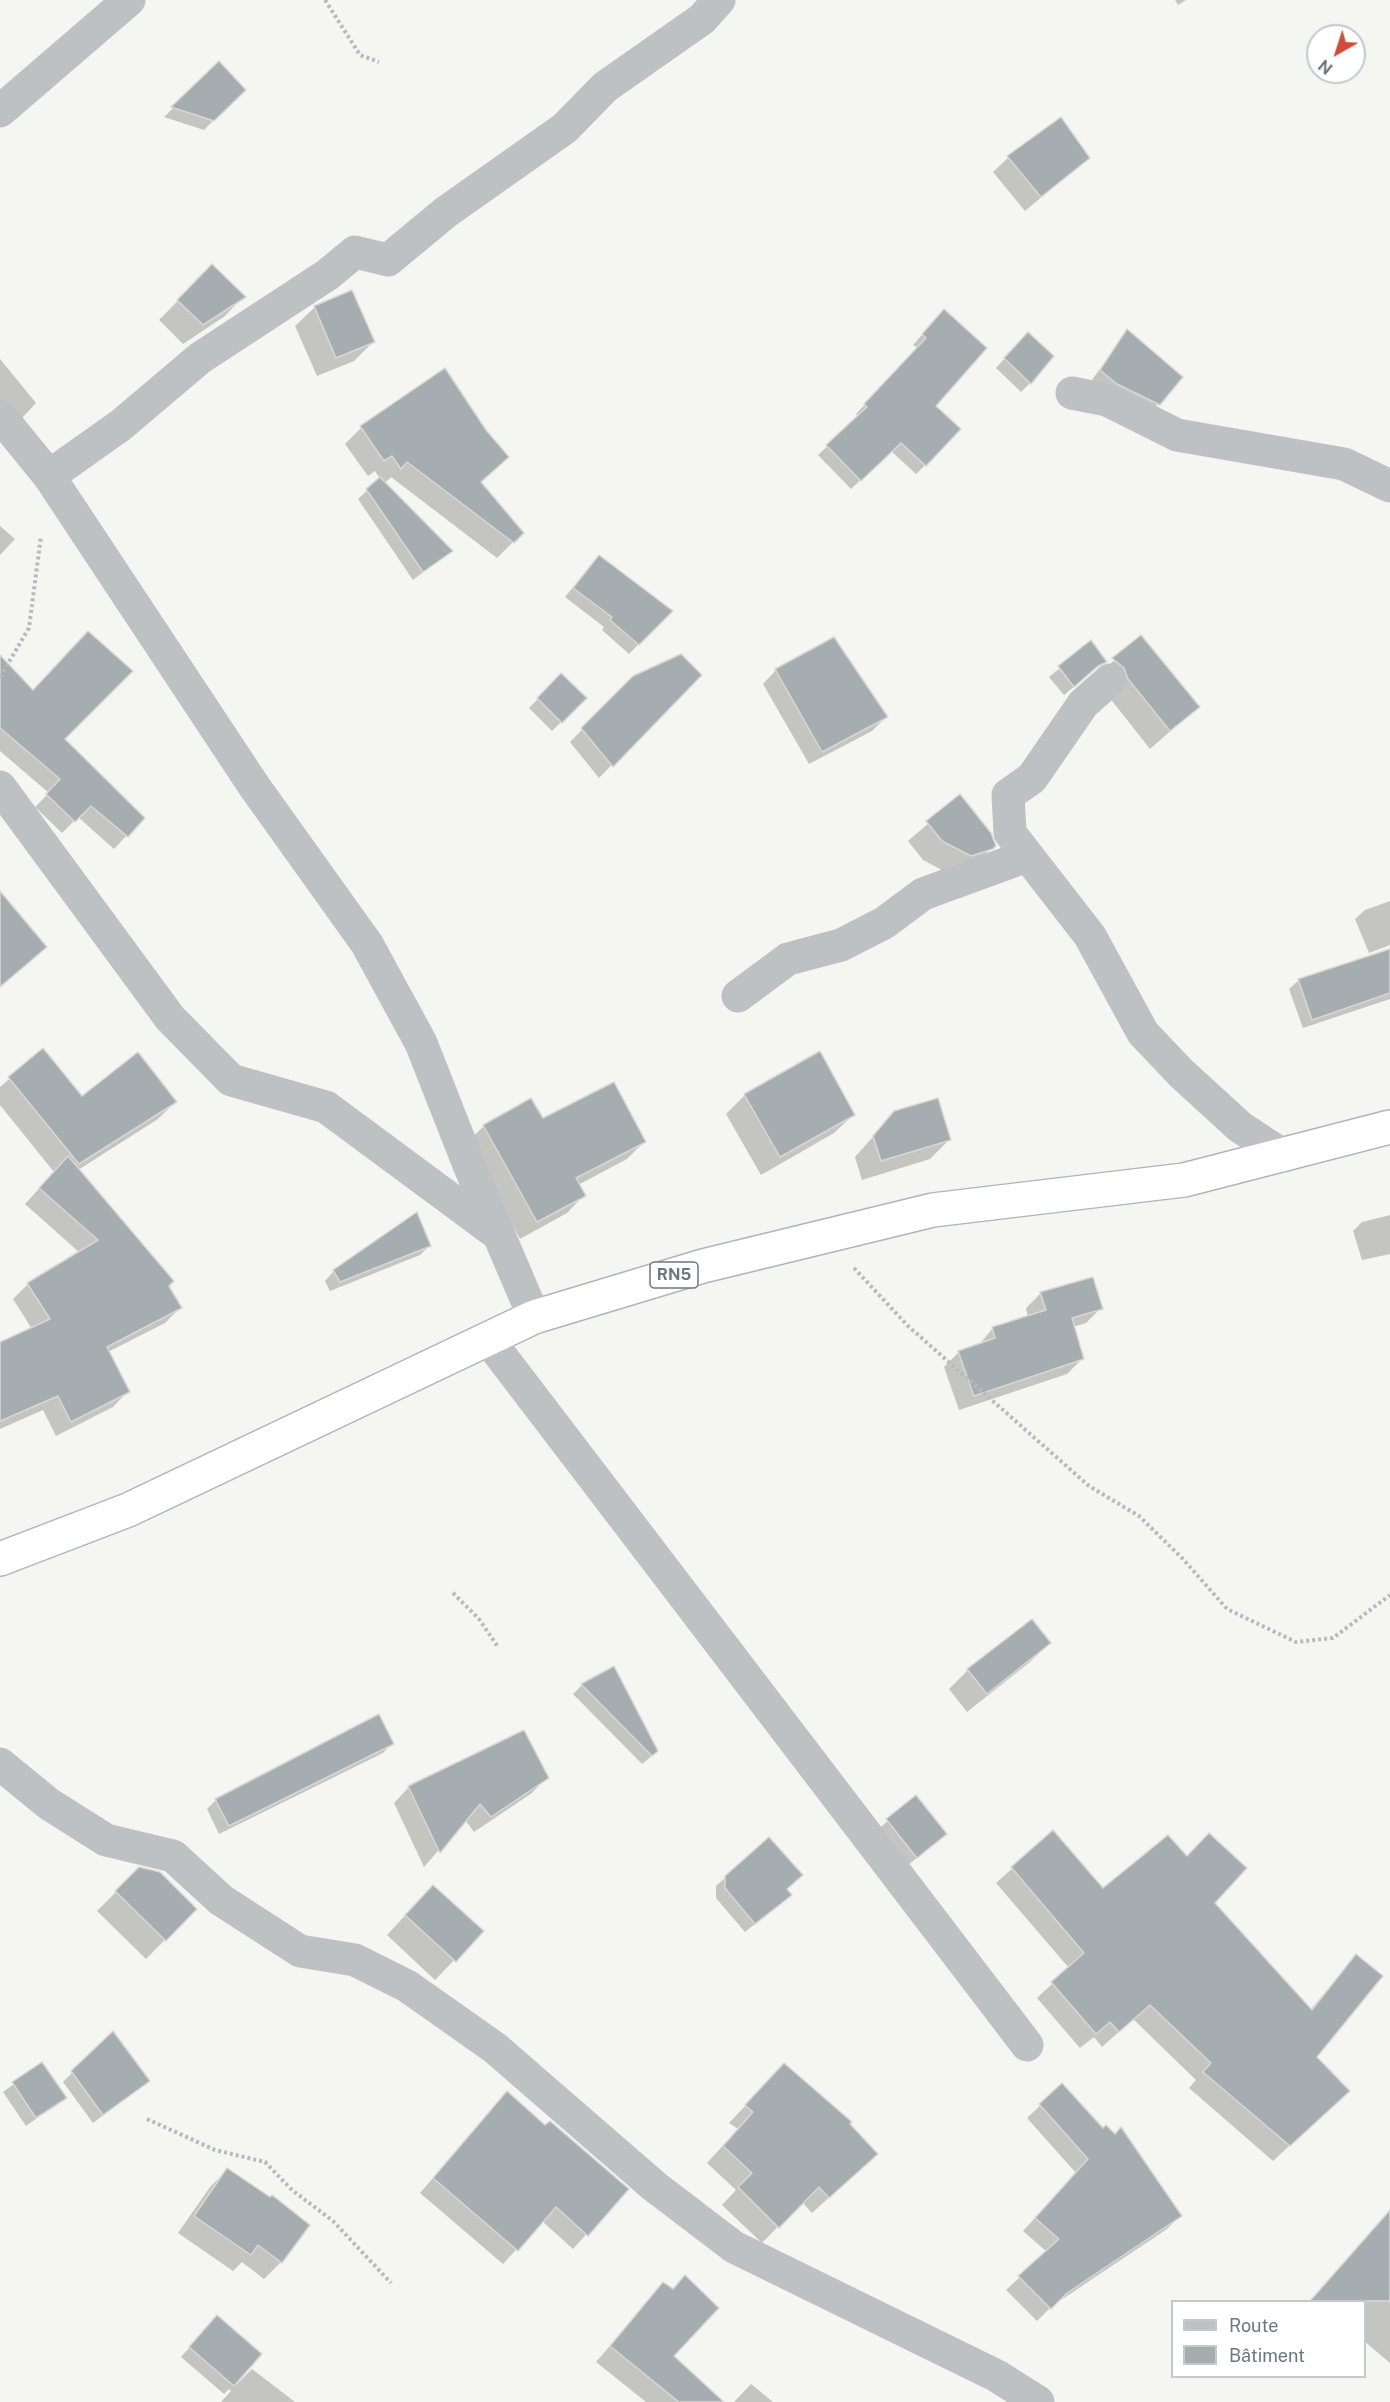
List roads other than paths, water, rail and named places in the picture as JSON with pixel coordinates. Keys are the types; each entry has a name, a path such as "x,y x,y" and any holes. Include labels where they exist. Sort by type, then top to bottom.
{"highway":[{"name":"RN5","path":"0,1559 128,1510 534,1317 703,1266 933,1210 1184,1180 1390,1127"}],"street":[{"path":"0,111 129,0"},
{"path":"49,476 121,425 200,358 327,275 355,252 388,260 446,212 565,128 605,87 702,19 719,0"},
{"path":"1072,393 1107,400 1177,435 1344,464 1390,486"},
{"path":"0,416 49,476 254,786 367,944 421,1044 534,1317"},
{"path":"1110,680 1083,704 1032,778 1008,795 1010,833 1090,936 1143,1033 1240,1127 1284,1156"},
{"path":"0,787 170,1018 231,1080 326,1107 499,1235"},
{"path":"738,996 788,959 841,945 884,923 923,894 1026,856"},
{"path":"488,1339 1027,2045"},
{"path":"0,1764 49,1804 106,1840 173,1856 221,1900 300,1951 355,1960 407,1986 495,2048 654,2186 734,2247 997,2376 1038,2402"}]}
